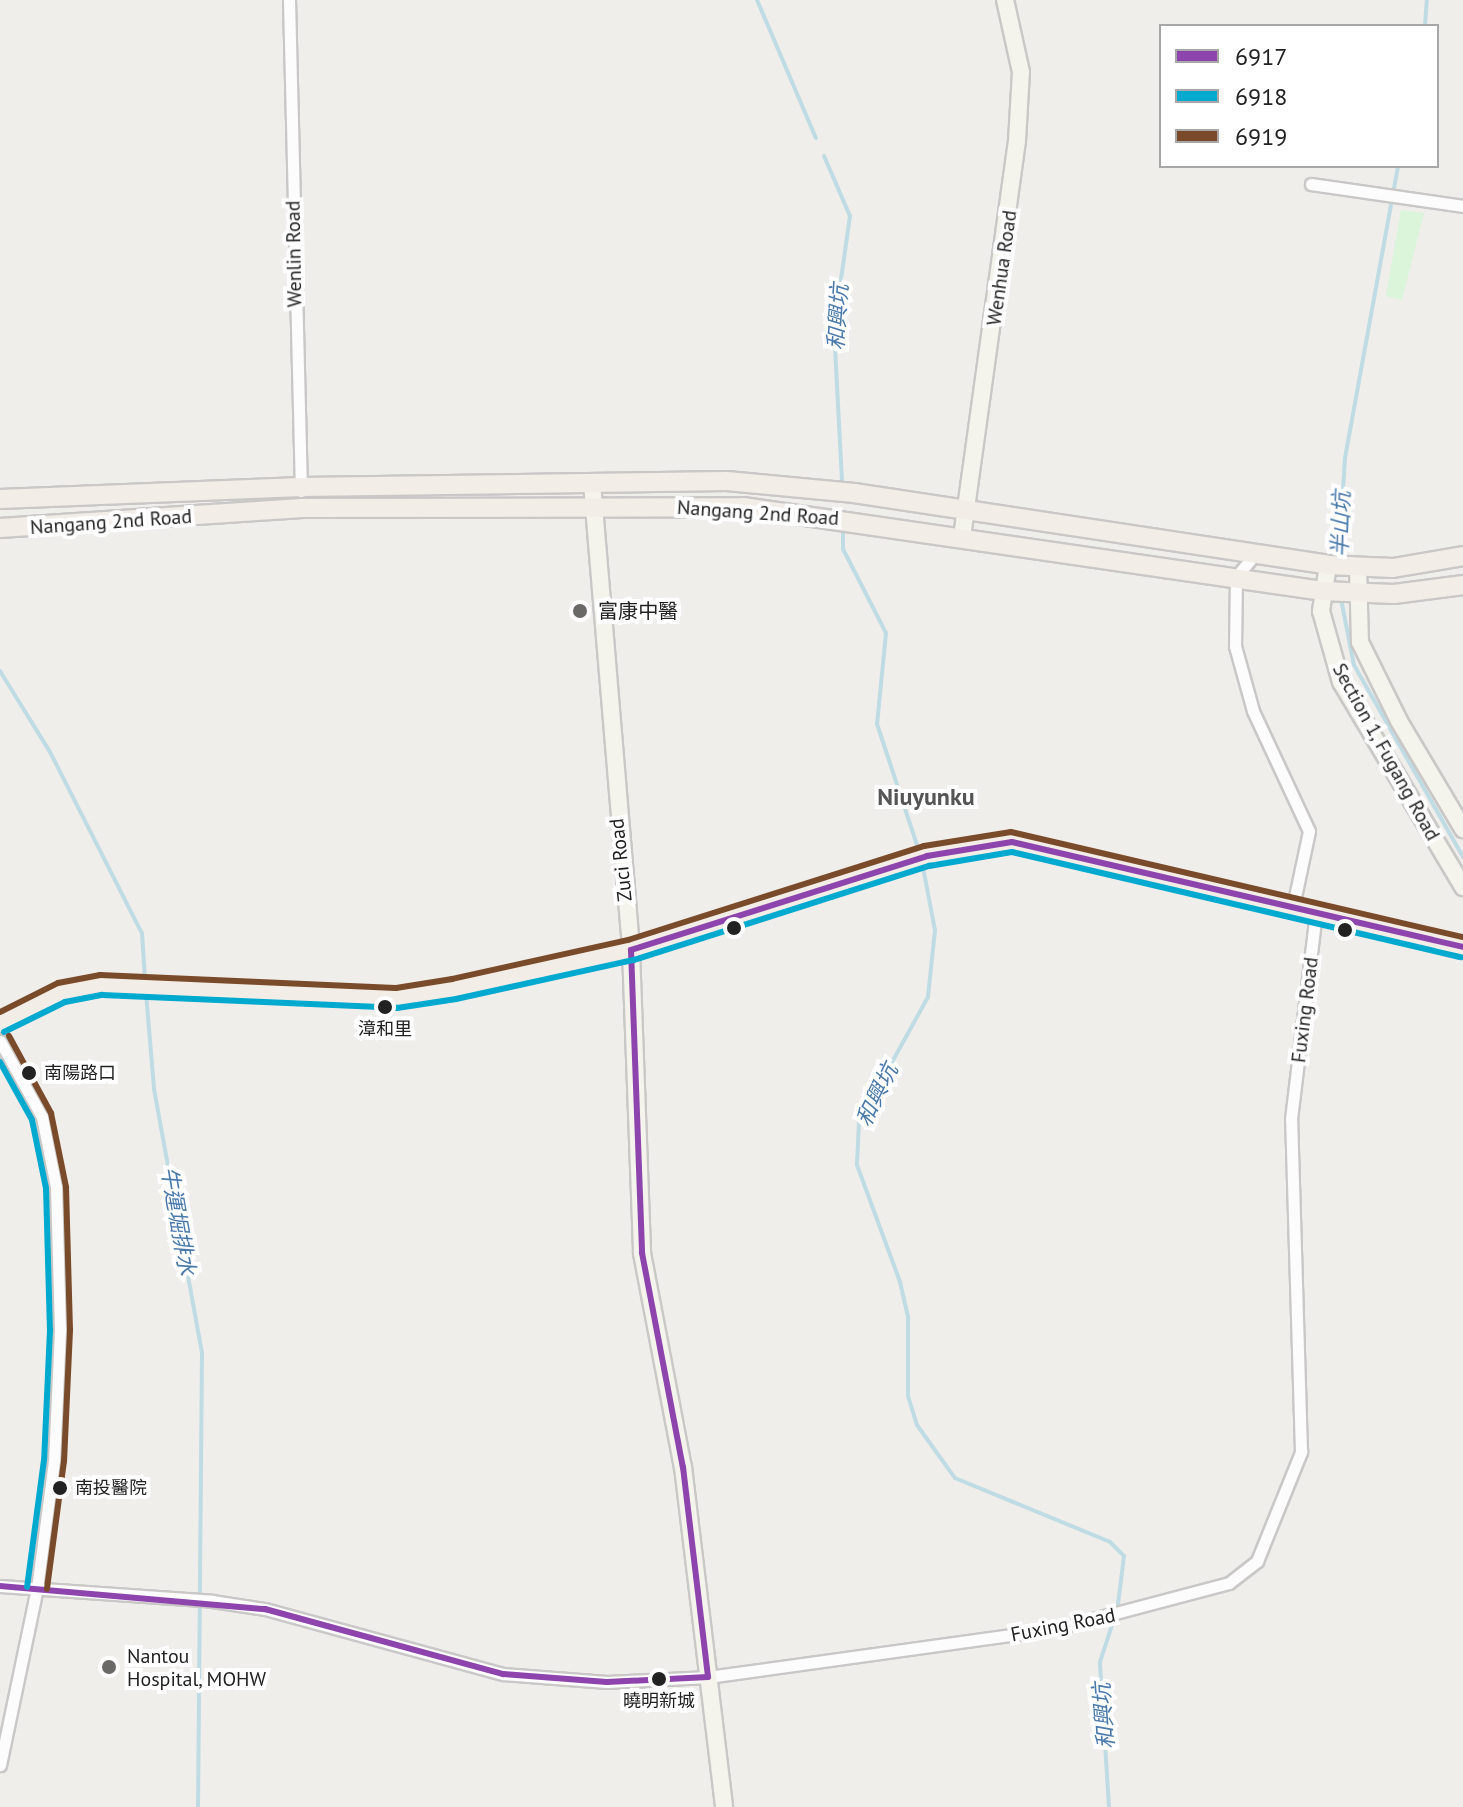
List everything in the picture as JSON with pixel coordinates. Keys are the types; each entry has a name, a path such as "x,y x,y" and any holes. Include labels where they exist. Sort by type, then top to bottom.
{"main road":[{"name":"Nangang 2nd Road","path":"0,499 301,487 727,481 966,511 1328,565 1393,568 1463,556"},
{"name":"Nangang 2nd Road","path":"0,528 302,508 743,507 1322,591 1358,593 1463,585"},
{"path":"0,1023 62,992 142,985 397,998 631,950 921,858 1012,842 1463,947"}],"street":[{"name":"Wenlin Road","path":"289,0 302,508"},
{"name":"Wenhua Road","path":"962,537 1017,141 1021,72 1005,0"},
{"path":"1311,184 1463,206"},
{"name":"Zuci Road","path":"592,483 631,950 642,1253 683,1467 724,1807"},
{"path":"1256,553 1236,577 1235,646 1244,687 1309,831 1293,906"},
{"name":"Section 1, Fugang Road","path":"1328,565 1322,591 1326,641 1341,682 1463,887"},
{"name":"Section 1, Fugang Road","path":"1358,567 1360,642 1399,721 1463,829"},
{"name":"Fuxing Road","path":"37,1588 209,1601 265,1609 503,1674 607,1682 708,1677 1055,1629 1229,1583 1257,1561 1301,1452 1291,1119 1316,911"},
{"path":"0,1041 42,1117 56,1187 60,1330 54,1461 37,1588 0,1765"},
{"path":"0,1586 37,1588"}],"green space":[{"path":"1401,210 1424,213 1402,300 1386,296"}],"waterway":[{"name":"和興坑","path":"757,0 816,138"},
{"name":"半山坑","path":"1425,24 1427,0"},
{"name":"和興坑","path":"824,156 850,216 834,328 842,483"},
{"name":"半山坑","path":"1339,558 1345,458 1398,168"},
{"name":"和興坑","path":"843,530 843,549 886,633 877,724 920,854"},
{"name":"半山坑","path":"1341,599 1354,665 1463,857"},
{"name":"牛運堀排水","path":"0,671 50,752 142,933 145,980"},
{"name":"和興坑","path":"922,862 935,930 928,997 859,1122 857,1165 900,1282 908,1318 908,1396 917,1425 955,1478 1110,1542 1124,1556 1118,1604"},
{"name":"牛運堀排水","path":"146,993 154,1089 202,1352 198,1807"},
{"name":"和興坑","path":"1109,1807 1100,1662 1112,1626"}],"transit line":[{"name":"6919","path":"0,1012 58,983 100,975 396,988 452,979 628,940 924,846 1011,832 1463,937"},
{"name":"6917","path":"631,950 927,856 1012,842 1463,947"},
{"name":"6918","path":"4,1032 65,1002 102,995 397,1008 456,999 634,960 929,866 1012,852 1461,957"},
{"name":"6917","path":"631,950 642,1253 683,1467 708,1677"},
{"name":"6919","path":"9,1036 51,1113 66,1187 70,1330 64,1461 47,1589"},
{"name":"6918","path":"0,1062 32,1120 46,1188 50,1330 44,1460 27,1587"},
{"name":"6917","path":"0,1586 265,1609 503,1674 607,1682 708,1677"}],"place":[{"name":"富康中醫","path":"580,611"},
{"name":"漳和里","path":"385,1007"},
{"name":"南陽路口","path":"29,1073"},
{"name":"南投醫院","path":"60,1488"},
{"name":"Nantou Hospital, MOHW","path":"109,1667"},
{"name":"曉明新城","path":"659,1679"}],"district":[{"name":"Niuyunku","path":"926,797"}]}
